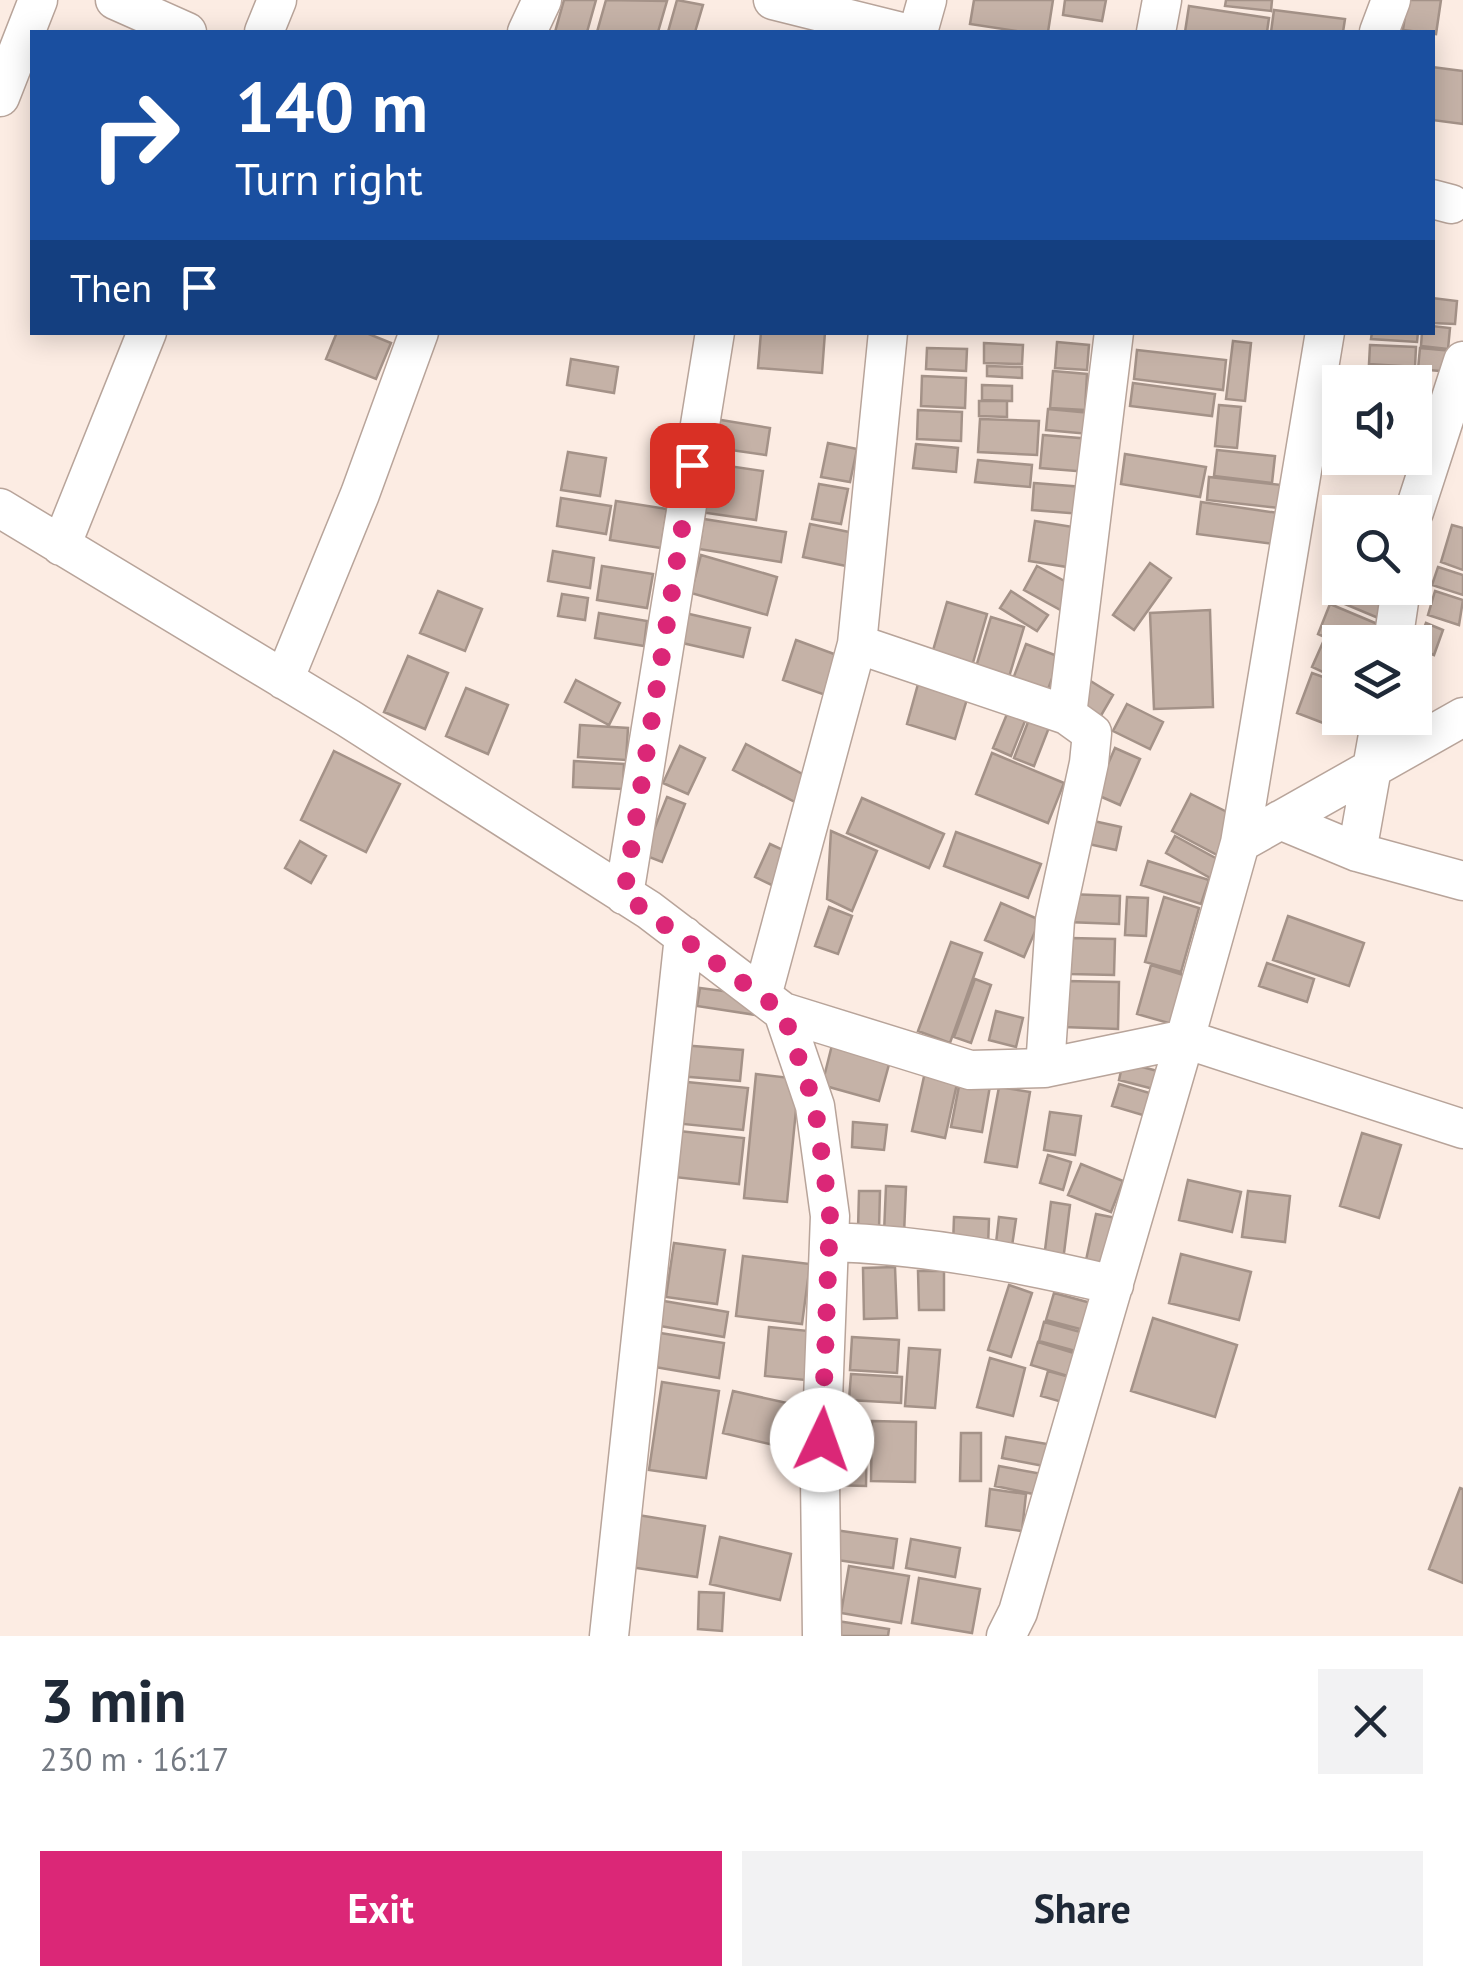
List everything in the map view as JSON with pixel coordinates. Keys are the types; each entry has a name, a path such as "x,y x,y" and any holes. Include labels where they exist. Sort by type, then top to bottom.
{"street":[{"path":"0,96 38,0"},
{"path":"115,0 183,30"},
{"path":"265,30 276,0"},
{"path":"528,30 542,0"},
{"path":"918,30 926,0"},
{"path":"1156,30 1162,0"},
{"path":"1380,30 1390,0"},
{"path":"768,9 889,30"},
{"path":"61,546 146,335"},
{"path":"284,680 360,494 418,335"},
{"path":"624,895 715,335"},
{"path":"822,1636 820,1479 832,1242 815,1106 773,1004 857,644 888,335"},
{"path":"1066,715 1114,335"},
{"path":"1006,1636 1018,1612 1240,842 1324,335"},
{"path":"1420,495 1463,362"},
{"path":"0,508 284,680 624,895 773,1004 970,1070 1045,1068 1185,1040 1463,1130"},
{"path":"857,644 1066,715 1092,734 1055,920 1045,1068"},
{"path":"1240,842 1463,717"},
{"path":"1356,852 1379,735"},
{"path":"1280,820 1356,852 1463,881"},
{"path":"609,1636 684,936"},
{"path":"832,1242 887,1244 1022,1263 1114,1285"}],"building":[{"path":"564,0 596,0 588,30 556,30"},
{"path":"606,0 667,1 659,30 598,30"},
{"path":"677,0 703,5 696,30 669,30"},
{"path":"974,0 1053,0 1048,30 970,24"},
{"path":"1065,0 1106,0 1102,21 1063,15"},
{"path":"1226,0 1272,0 1271,11 1225,6"},
{"path":"1407,0 1441,0 1436,34 1435,30 1403,30"},
{"path":"1189,6 1269,18 1267,30 1185,30"},
{"path":"1274,10 1345,19 1343,30 1271,30"},
{"path":"1435,67 1463,71 1463,124 1435,120"},
{"path":"1435,298 1457,301 1455,324 1435,323"},
{"path":"1435,326 1450,328 1448,349 1421,346 1422,335 1435,335"},
{"path":"336,335 371,335 391,343 376,379 326,359"},
{"path":"761,335 825,335 822,373 758,368"},
{"path":"1372,335 1418,335 1417,342 1371,339"},
{"path":"1233,341 1251,343 1245,401 1226,399"},
{"path":"1057,342 1089,345 1087,370 1055,368"},
{"path":"984,343 1023,345 1022,364 984,363"},
{"path":"1370,345 1416,347 1415,365 1369,364"},
{"path":"927,348 967,349 966,371 926,369"},
{"path":"1420,348 1453,351 1451,372 1418,365"},
{"path":"1137,350 1226,360 1223,390 1134,379"},
{"path":"571,359 618,367 614,393 567,385"},
{"path":"987,366 1022,367 1022,378 987,376"},
{"path":"1053,371 1087,374 1085,410 1050,408"},
{"path":"922,376 966,378 965,408 921,406"},
{"path":"1133,383 1215,394 1212,416 1130,406"},
{"path":"982,385 1012,386 1012,401 982,400"},
{"path":"979,401 1007,401 1007,417 979,416"},
{"path":"1219,405 1241,407 1237,448 1215,446"},
{"path":"1048,409 1091,413 1089,434 1046,430"},
{"path":"918,410 962,412 961,441 917,439"},
{"path":"715,419 770,428 766,455 710,447"},
{"path":"980,419 1039,421 1037,455 978,452"},
{"path":"1043,435 1091,439 1088,472 1040,468"},
{"path":"828,443 857,449 850,482 821,477"},
{"path":"916,444 958,448 956,472 913,468"},
{"path":"1217,450 1275,456 1272,483 1214,476"},
{"path":"568,452 606,458 600,496 561,490"},
{"path":"1125,454 1206,467 1200,497 1121,484"},
{"path":"978,460 1032,465 1030,487 975,482"},
{"path":"708,463 763,471 756,520 700,512"},
{"path":"1209,477 1291,486 1289,509 1207,500"},
{"path":"1034,483 1083,487 1081,514 1032,510"},
{"path":"819,484 848,489 841,524 812,519"},
{"path":"561,498 611,506 606,534 557,526"},
{"path":"616,501 667,509 661,548 610,540"},
{"path":"1201,502 1285,514 1281,545 1197,534"},
{"path":"704,519 786,532 781,562 699,549"},
{"path":"1035,521 1073,527 1067,567 1029,561"},
{"path":"810,524 854,533 846,566 803,557"},
{"path":"1452,525 1463,528 1463,570 1441,562"},
{"path":"553,551 594,558 590,588 548,581"},
{"path":"701,555 777,577 767,615 691,593"},
{"path":"1150,563 1171,578 1134,630 1113,615"},
{"path":"602,566 653,574 647,608 597,600"},
{"path":"1037,566 1079,589 1066,613 1024,590"},
{"path":"1438,567 1463,575 1463,595 1432,585"},
{"path":"438,591 482,609 465,651 420,633"},
{"path":"1011,591 1048,615 1037,631 1000,608"},
{"path":"1435,591 1463,600 1459,625 1428,615"},
{"path":"562,594 588,598 585,620 558,616"},
{"path":"947,602 987,614 972,666 932,654"},
{"path":"1330,605 1380,625 1322,625 1322,636 1318,634"},
{"path":"1347,605 1387,605 1383,620"},
{"path":"1210,610 1213,707 1154,709 1150,613"},
{"path":"599,613 647,621 644,646 595,638"},
{"path":"685,613 750,628 743,657 678,642"},
{"path":"991,617 1024,627 1009,677 976,667"},
{"path":"1432,625 1443,630 1432,654"},
{"path":"796,640 845,658 831,697 783,680"},
{"path":"1026,644 1060,657 1044,700 1010,687"},
{"path":"1322,644 1322,672 1312,667"},
{"path":"408,656 448,673 425,729 384,712"},
{"path":"1312,673 1322,677 1322,722 1297,713"},
{"path":"576,680 620,703 609,725 565,702"},
{"path":"1089,680 1113,695 1099,719 1074,705"},
{"path":"918,684 967,699 955,739 907,724"},
{"path":"466,688 508,705 488,754 446,736"},
{"path":"1127,704 1163,722 1150,749 1113,731"},
{"path":"1009,709 1027,716 1011,756 993,748"},
{"path":"1030,717 1050,725 1034,766 1014,758"},
{"path":"580,725 628,728 626,760 578,757"},
{"path":"746,744 808,777 795,802 733,770"},
{"path":"680,746 705,758 688,794 663,783"},
{"path":"1115,748 1140,759 1120,805 1095,794"},
{"path":"334,751 400,784 366,852 301,820"},
{"path":"992,753 1064,783 1048,823 976,794"},
{"path":"574,761 624,764 623,789 573,787"},
{"path":"1191,794 1237,817 1219,856 1172,831"},
{"path":"667,797 685,804 662,862 644,855"},
{"path":"862,798 944,834 929,868 847,833"},
{"path":"1089,820 1121,827 1116,850 1084,843"},
{"path":"831,831 877,851 852,911 827,899"},
{"path":"956,832 1041,864 1028,898 944,866"},
{"path":"1175,836 1221,861 1212,879 1166,853"},
{"path":"300,841 326,856 311,883 285,868"},
{"path":"770,844 794,855 778,888 755,877"},
{"path":"1148,861 1209,880 1201,904 1141,885"},
{"path":"1068,894 1120,896 1119,924 1067,922"},
{"path":"1127,897 1148,898 1146,936 1125,935"},
{"path":"1164,897 1199,908 1181,972 1145,962"},
{"path":"1001,903 1040,920 1024,957 985,940"},
{"path":"829,907 852,916 838,954 815,946"},
{"path":"1288,916 1364,943 1349,986 1273,960"},
{"path":"1070,938 1115,939 1114,975 1070,974"},
{"path":"951,942 982,953 950,1043 918,1031"},
{"path":"1267,963 1314,979 1307,1002 1259,986"},
{"path":"1151,965 1193,978 1179,1026 1137,1014"},
{"path":"975,979 991,985 971,1043 954,1037"},
{"path":"1065,981 1119,982 1118,1029 1064,1027"},
{"path":"700,988 762,996 756,1015 697,1006"},
{"path":"996,1011 1023,1018 1016,1047 989,1040"},
{"path":"833,1041 891,1057 879,1101 822,1085"},
{"path":"681,1045 743,1050 740,1081 678,1076"},
{"path":"1123,1062 1165,1073 1161,1091 1119,1080"},
{"path":"925,1072 958,1079 945,1138 912,1131"},
{"path":"756,1074 799,1079 787,1202 744,1198"},
{"path":"960,1081 990,1086 982,1132 951,1127"},
{"path":"687,1082 748,1088 743,1130 683,1124"},
{"path":"1119,1084 1153,1094 1146,1116 1112,1106"},
{"path":"999,1087 1030,1092 1017,1167 985,1162"},
{"path":"1050,1112 1081,1116 1075,1155 1044,1150"},
{"path":"853,1122 887,1125 884,1150 852,1147"},
{"path":"679,1131 744,1138 739,1184 674,1177"},
{"path":"1362,1133 1401,1145 1379,1218 1340,1206"},
{"path":"1048,1155 1071,1162 1063,1190 1040,1183"},
{"path":"1081,1164 1123,1181 1111,1212 1068,1195"},
{"path":"1188,1180 1241,1192 1232,1232 1179,1220"},
{"path":"886,1186 906,1187 904,1234 884,1233"},
{"path":"859,1191 880,1191 879,1230 858,1230"},
{"path":"1248,1191 1290,1196 1285,1242 1242,1237"},
{"path":"1051,1202 1070,1205 1062,1269 1043,1266"},
{"path":"1096,1214 1121,1219 1108,1279 1083,1274"},
{"path":"954,1217 989,1219 988,1247 953,1245"},
{"path":"999,1217 1016,1219 1012,1246 996,1243"},
{"path":"674,1243 725,1250 717,1304 666,1297"},
{"path":"1181,1254 1251,1272 1239,1320 1169,1303"},
{"path":"743,1256 810,1264 802,1324 736,1316"},
{"path":"895,1267 897,1318 864,1319 863,1268"},
{"path":"918,1271 944,1271 944,1310 919,1310"},
{"path":"1009,1285 1032,1293 1011,1357 988,1350"},
{"path":"1054,1293 1102,1306 1095,1333 1046,1320"},
{"path":"664,1301 728,1312 724,1337 660,1326"},
{"path":"1153,1318 1237,1345 1215,1417 1131,1391"},
{"path":"1044,1322 1095,1336 1090,1355 1039,1341"},
{"path":"769,1327 809,1331 805,1380 765,1376"},
{"path":"654,1332 724,1343 719,1378 649,1366"},
{"path":"852,1337 899,1340 897,1373 850,1370"},
{"path":"1038,1342 1077,1354 1071,1377 1031,1365"},
{"path":"909,1348 940,1350 935,1408 905,1406"},
{"path":"990,1358 1025,1368 1013,1416 977,1407"},
{"path":"1048,1371 1084,1381 1076,1406 1041,1396"},
{"path":"851,1374 902,1377 901,1403 849,1400"},
{"path":"662,1382 719,1391 706,1478 649,1470"},
{"path":"733,1391 796,1405 786,1448 723,1433"},
{"path":"872,1421 916,1422 915,1482 871,1481"},
{"path":"831,1422 867,1423 866,1486 829,1485"},
{"path":"961,1433 981,1433 981,1481 960,1481"},
{"path":"1006,1437 1053,1445 1049,1467 1002,1458"},
{"path":"999,1466 1042,1474 1038,1495 995,1486"},
{"path":"1460,1488 1463,1489 1463,1583 1429,1569"},
{"path":"990,1489 1026,1494 1022,1531 986,1526"},
{"path":"638,1515 705,1526 697,1577 630,1567"},
{"path":"835,1530 897,1539 893,1568 830,1559"},
{"path":"720,1537 791,1554 780,1600 710,1584"},
{"path":"911,1539 960,1548 955,1577 906,1568"},
{"path":"849,1566 909,1576 901,1623 841,1613"},
{"path":"919,1578 980,1589 972,1633 912,1623"},
{"path":"699,1592 724,1593 722,1631 698,1629"},
{"path":"831,1620 889,1629 888,1636 829,1636"}],"route":[{"path":"692,465 624,895 783,1012 815,1106 830,1216 822,1440"}]}
